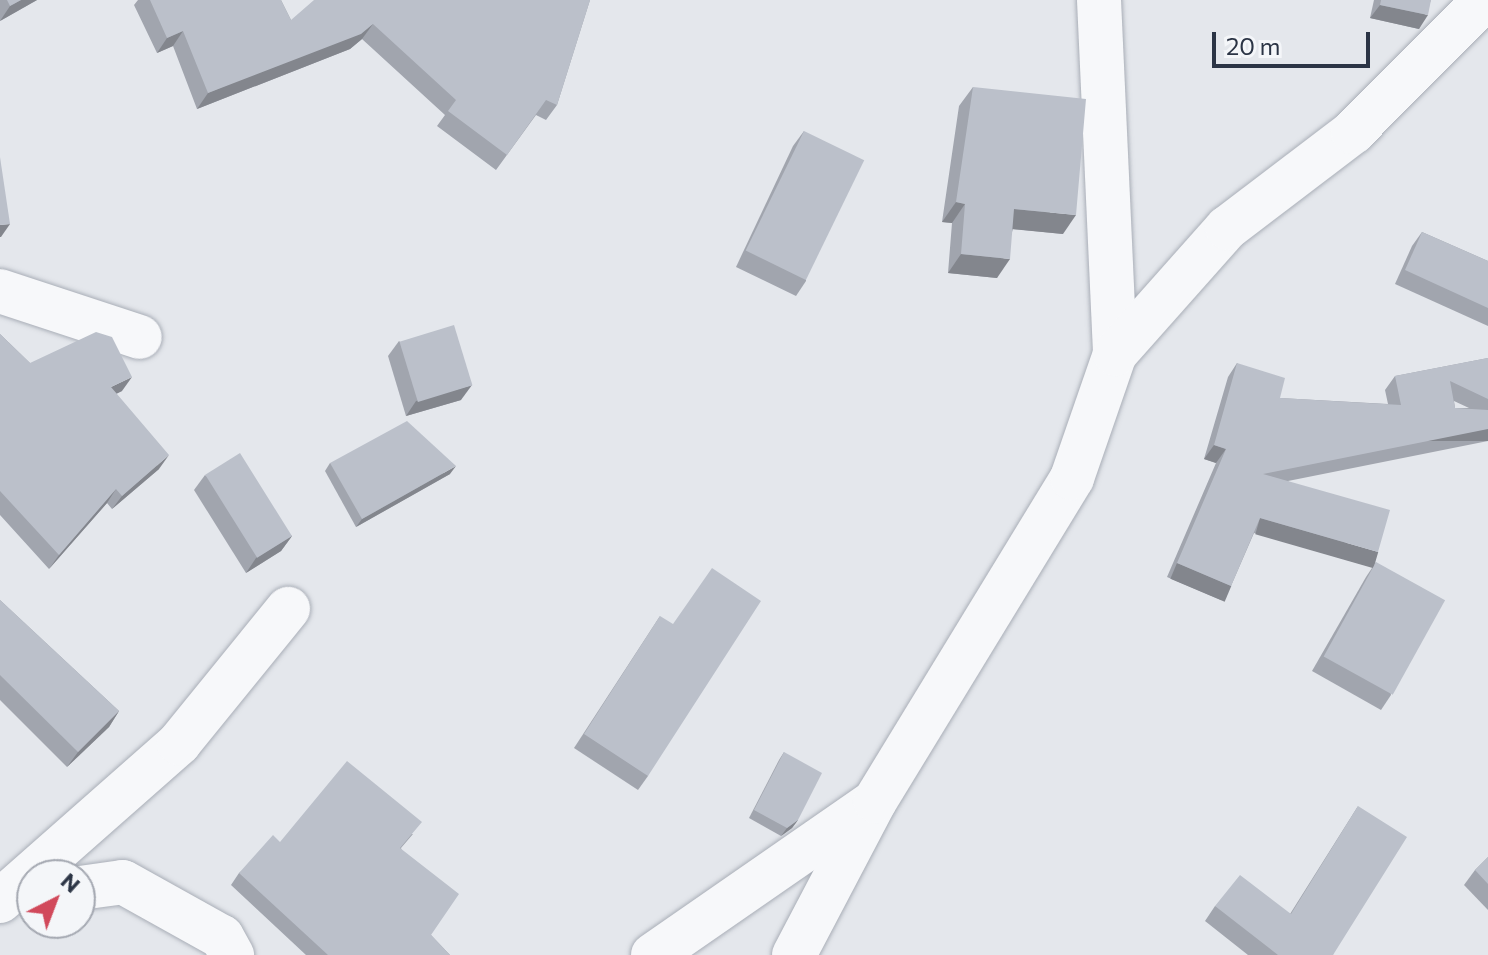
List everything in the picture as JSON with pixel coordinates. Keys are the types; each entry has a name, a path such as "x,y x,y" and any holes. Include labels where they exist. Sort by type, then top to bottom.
{"street":[{"path":"794,955 875,801 1072,478 1115,354 1099,0"},
{"path":"1115,354 1227,228 1353,132 1484,0"},
{"path":"0,291 140,337"},
{"path":"9,896 179,743 288,609"},
{"path":"653,955 875,801"},
{"path":"96,886 123,882 222,937 232,955"}],"building":[{"path":"7,0 21,0 10,6"},
{"path":"150,0 281,0 291,20 314,0 590,0 557,105 546,100 507,155 448,111 456,100 373,24 361,34 208,93 183,31 167,38"},
{"path":"1381,0 1431,0 1428,15 1380,5"},
{"path":"973,87 1086,99 1076,215 1014,209 1010,259 961,254 965,204 956,202"},
{"path":"804,131 864,160 806,280 746,251"},
{"path":"0,157 10,224 0,225"},
{"path":"1422,232 1488,261 1488,308 1405,270"},
{"path":"454,325 472,385 418,402 399,342"},
{"path":"96,332 112,337 132,377 111,387 169,455 122,496 116,489 59,555 0,491 0,334 30,363"},
{"path":"1488,358 1488,399 1450,381 1455,408 1488,410 1488,429 1263,474 1390,510 1378,552 1260,518 1231,586 1177,563 1226,449 1214,445 1237,363 1285,378 1280,398 1401,405 1395,376"},
{"path":"407,421 456,466 362,519 330,463"},
{"path":"240,453 292,536 257,558 205,475"},
{"path":"1376,562 1445,600 1393,695 1324,656"},
{"path":"712,568 761,601 648,776 584,734 660,616 673,624"},
{"path":"0,600 119,711 78,752 0,675"},
{"path":"784,752 822,773 798,820 787,828 754,810"},
{"path":"347,761 422,822 400,848 459,894 431,935 450,955 328,955 239,873 273,835 280,842"},
{"path":"1358,806 1407,837 1333,955 1278,955 1215,906 1240,875 1291,914"},
{"path":"1488,857 1488,884 1475,870"}]}
